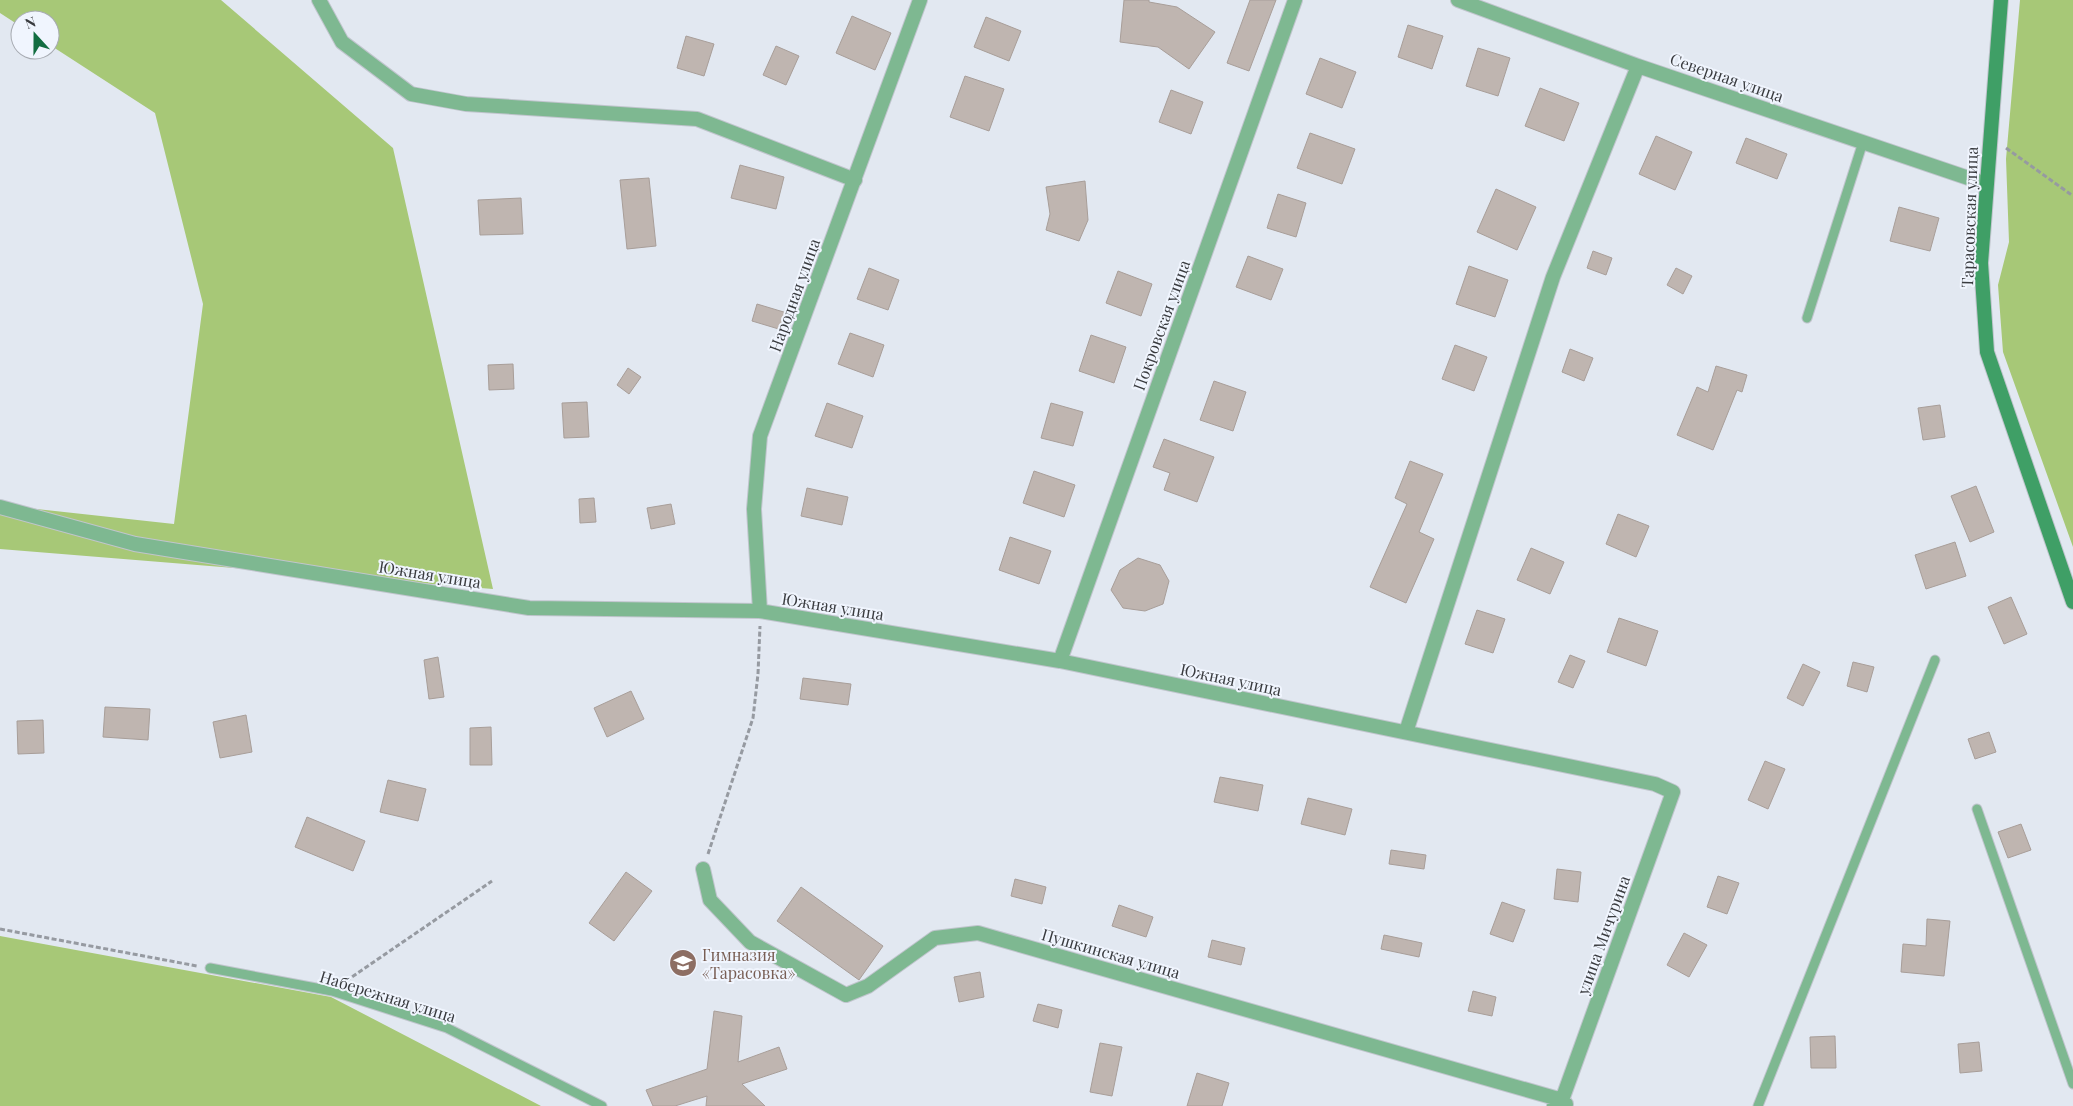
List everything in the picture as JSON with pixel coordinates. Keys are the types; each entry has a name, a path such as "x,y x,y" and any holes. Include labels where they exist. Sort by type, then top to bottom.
{"main road":[{"name":"Тарасовская улица","path":"2001,0 1989,136 1981,262 1987,352 2073,602"}],"street":[{"path":"319,0 342,42 411,94 466,104 697,119 855,180"},
{"name":"Народная улица","path":"760,611 754,509 760,436 920,0"},
{"name":"Покровская улица","path":"1060,661 1295,0"},
{"name":"Северная улица","path":"1458,0 1638,66 1986,184"},
{"path":"1406,732 1553,277 1638,66"},
{"name":"Южная улица","path":"0,507 135,544 529,608 760,611 1060,661 1655,784"},
{"name":"улица Мичурина","path":"1561,1104 1674,792 1655,784"},
{"name":"Пушкинская улица","path":"703,869 710,900 750,942 846,995 868,986 935,938 978,933 1561,1104"}],"lane":[{"path":"1807,318 1863,142"},
{"path":"1758,1106 1935,660"},
{"path":"1977,809 2073,1084"},
{"name":"Набережная улица","path":"210,968 332,992 447,1028 602,1106"}],"path":[{"path":"1989,136 2073,196"},
{"path":"703,869 753,718 758,674 760,611"},
{"path":"332,992 492,882"},
{"path":"0,929 210,968"}],"green space":[{"path":"0,0 221,0 393,148 493,589 0,549 0,505 174,524 203,304 155,113 60,51 60,10 10,10 10,20 0,13"},
{"path":"2020,0 2073,0 2073,547 2003,352 1998,285 2009,242 2006,159"},
{"path":"0,936 331,997 541,1106 0,1106"}],"building":[{"path":"1124,0 1149,0 1149,2 1177,7 1215,32 1189,69 1158,47 1120,42"},
{"path":"1250,0 1276,0 1249,71 1227,63"},
{"path":"852,16 891,33 875,70 836,53"},
{"path":"986,17 1021,31 1009,61 974,47"},
{"path":"1408,25 1443,36 1432,69 1398,57"},
{"path":"686,36 714,44 704,76 677,68"},
{"path":"776,46 799,56 786,85 763,75"},
{"path":"1478,48 1510,58 1498,96 1466,86"},
{"path":"1320,58 1356,72 1342,108 1306,94"},
{"path":"965,76 1004,89 989,131 950,117"},
{"path":"1540,88 1579,103 1564,141 1525,126"},
{"path":"1171,90 1203,102 1191,134 1159,122"},
{"path":"1310,133 1355,149 1342,184 1297,168"},
{"path":"1656,136 1692,152 1675,190 1639,174"},
{"path":"1746,138 1787,154 1777,179 1736,163"},
{"path":"740,165 784,177 776,209 731,198"},
{"path":"649,178 656,246 627,249 620,180"},
{"path":"1085,181 1088,220 1079,241 1046,230 1050,214 1046,187"},
{"path":"1496,189 1536,207 1517,250 1477,232"},
{"path":"1278,194 1306,203 1296,237 1267,228"},
{"path":"521,198 523,234 480,235 478,200"},
{"path":"1899,207 1939,218 1930,251 1890,241"},
{"path":"1593,251 1612,258 1606,275 1587,268"},
{"path":"1248,256 1283,269 1271,300 1236,287"},
{"path":"1469,266 1508,280 1495,317 1456,304"},
{"path":"869,268 899,280 888,310 857,299"},
{"path":"1676,268 1692,276 1683,294 1667,285"},
{"path":"1118,271 1152,284 1141,316 1106,303"},
{"path":"757,304 787,313 782,330 752,321"},
{"path":"850,333 884,345 873,377 838,364"},
{"path":"1091,335 1126,347 1114,383 1079,371"},
{"path":"1455,345 1487,357 1474,391 1442,379"},
{"path":"1570,349 1593,358 1584,381 1562,372"},
{"path":"513,364 514,389 489,390 488,365"},
{"path":"1716,366 1747,375 1742,392 1737,390 1713,450 1677,435 1697,387 1708,392"},
{"path":"628,368 641,377 629,394 617,385"},
{"path":"1214,381 1246,392 1233,431 1200,420"},
{"path":"587,402 589,437 564,438 562,403"},
{"path":"827,403 863,416 852,448 815,436"},
{"path":"1051,403 1083,412 1073,446 1041,438"},
{"path":"1940,405 1945,437 1923,440 1918,408"},
{"path":"1164,439 1214,457 1197,502 1164,490 1170,473 1153,467"},
{"path":"1410,461 1443,474 1419,532 1434,539 1406,603 1370,587 1407,504 1395,498"},
{"path":"1034,471 1075,485 1064,517 1023,503"},
{"path":"1976,486 1994,532 1970,542 1951,496"},
{"path":"807,488 848,497 842,525 801,516"},
{"path":"594,498 596,522 580,523 579,499"},
{"path":"671,504 675,524 651,529 647,508"},
{"path":"1618,514 1649,526 1636,557 1606,544"},
{"path":"1010,537 1051,551 1039,584 999,570"},
{"path":"1955,542 1966,576 1926,589 1915,555"},
{"path":"1531,548 1564,562 1550,594 1517,580"},
{"path":"1138,558 1160,565 1169,581 1163,604 1145,611 1123,608 1111,590 1120,570"},
{"path":"2011,597 2027,634 2004,644 1988,607"},
{"path":"1477,610 1505,619 1493,653 1465,644"},
{"path":"1619,618 1658,631 1646,666 1607,652"},
{"path":"1570,655 1585,661 1573,688 1558,682"},
{"path":"438,657 444,697 429,699 424,660"},
{"path":"1853,662 1874,667 1867,692 1847,686"},
{"path":"1803,664 1820,672 1803,706 1787,698"},
{"path":"803,678 851,684 848,705 800,699"},
{"path":"631,691 644,719 607,737 594,708"},
{"path":"105,707 150,709 148,740 103,737"},
{"path":"246,715 252,752 220,758 213,722"},
{"path":"43,720 44,753 18,754 17,721"},
{"path":"491,727 492,765 470,765 470,728"},
{"path":"1989,732 1996,752 1975,759 1968,739"},
{"path":"1765,761 1785,769 1768,809 1748,800"},
{"path":"1220,777 1263,785 1258,811 1214,802"},
{"path":"388,780 426,789 418,821 380,812"},
{"path":"1308,798 1352,809 1345,835 1301,824"},
{"path":"307,817 365,841 353,871 295,847"},
{"path":"2021,824 2031,850 2008,858 1998,832"},
{"path":"1391,850 1426,855 1424,869 1389,864"},
{"path":"1557,869 1581,872 1578,902 1554,899"},
{"path":"626,872 652,891 614,941 589,923"},
{"path":"1718,876 1739,883 1727,914 1707,907"},
{"path":"1015,879 1046,887 1042,904 1011,896"},
{"path":"801,887 883,946 859,980 777,921"},
{"path":"1502,902 1525,910 1513,942 1490,934"},
{"path":"1119,905 1153,917 1146,937 1112,926"},
{"path":"1927,919 1950,921 1944,976 1901,972 1903,944 1926,946"},
{"path":"1684,933 1707,945 1689,977 1667,965"},
{"path":"1384,935 1422,943 1419,957 1381,949"},
{"path":"1212,940 1245,948 1241,965 1208,957"},
{"path":"980,972 984,997 959,1002 954,977"},
{"path":"1473,991 1496,997 1492,1016 1468,1011"},
{"path":"1038,1004 1062,1010 1058,1028 1033,1021"},
{"path":"714,1011 742,1016 738,1062 779,1047 787,1069 742,1084 765,1106 706,1106 707,1096 675,1106 653,1106 646,1090 707,1069"},
{"path":"1835,1036 1836,1068 1811,1068 1810,1037"},
{"path":"1979,1042 1982,1071 1960,1073 1958,1044"},
{"path":"1100,1043 1122,1047 1112,1096 1090,1092"},
{"path":"1197,1073 1229,1083 1222,1106 1187,1106"}],"place":[{"name":"Гимназия «Тарасовка»","path":"683,963"}]}
